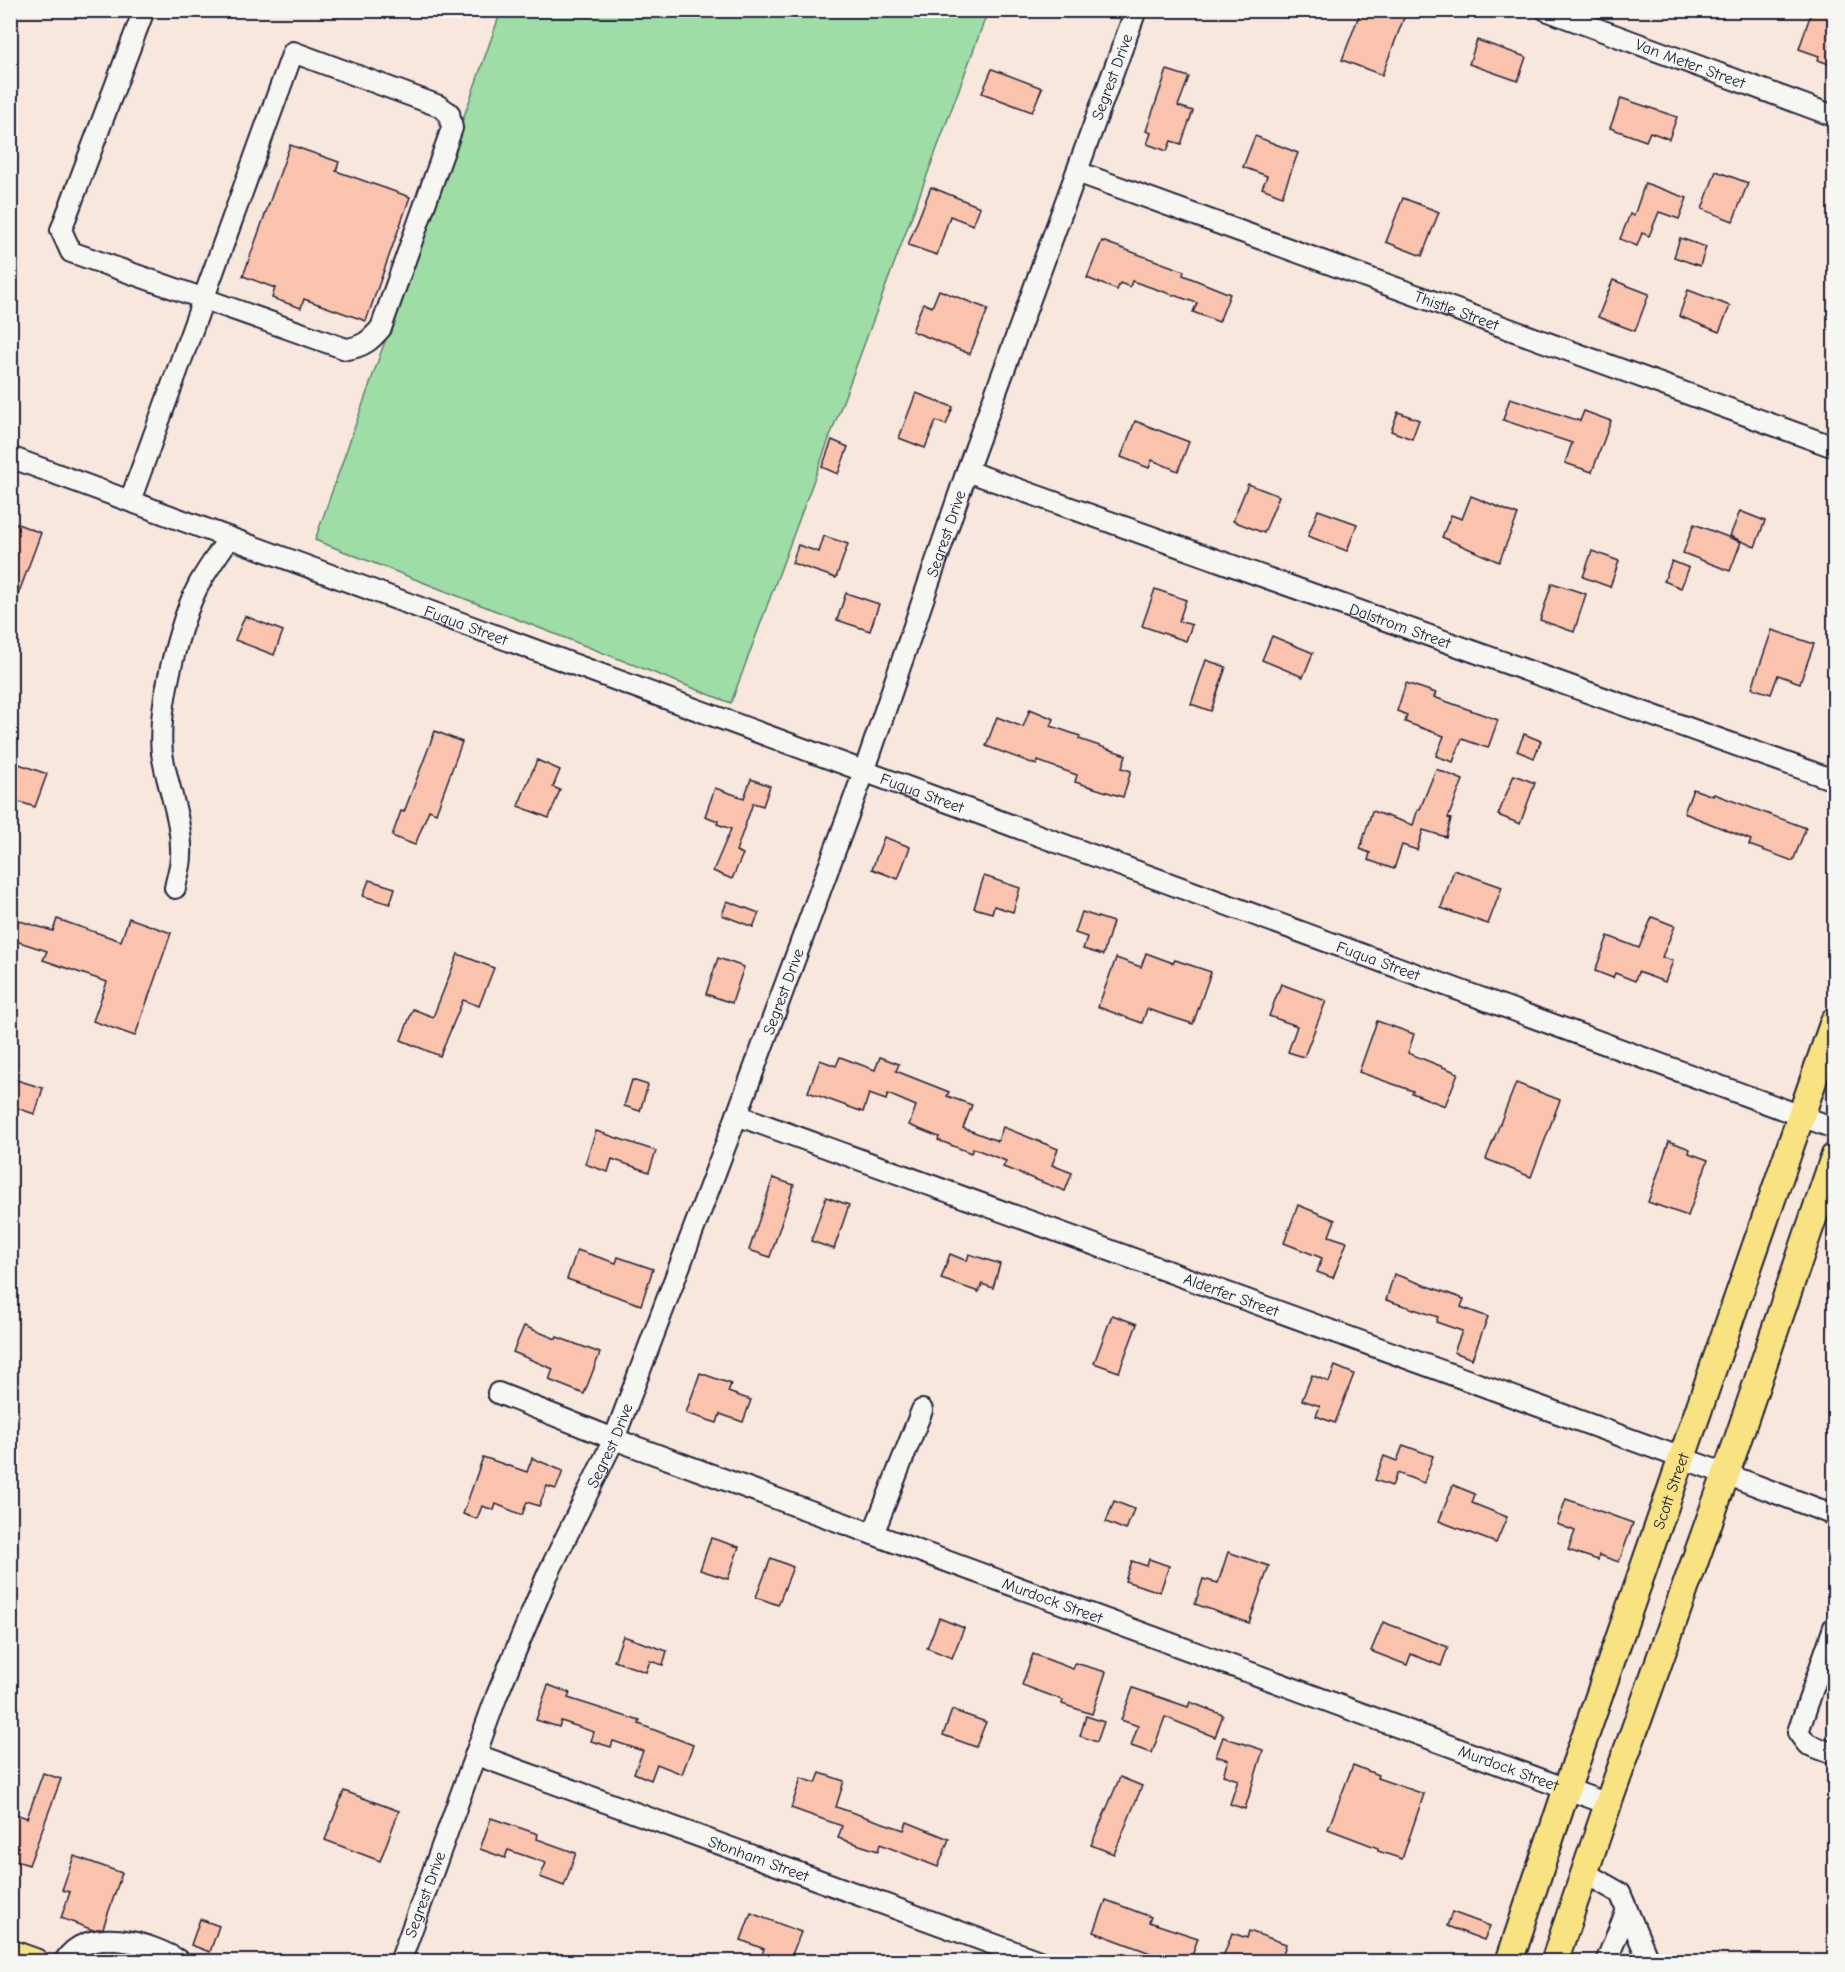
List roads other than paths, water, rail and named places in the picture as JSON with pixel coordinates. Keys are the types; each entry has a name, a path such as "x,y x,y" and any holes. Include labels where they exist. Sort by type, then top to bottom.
{"main road":[{"name":"Scott Street","path":"1509,1962 1567,1788 1834,1021"},
{"path":"1554,1962 1726,1474 1834,1157"},
{"path":"10,1953 35,1962"}],"street":[{"path":"130,501 203,299 293,52 439,106 449,113 452,128 381,328 372,339 360,347 346,349 203,299 71,252 61,230 144,10"},
{"name":"Segrest Drive","path":"400,1962 497,1695 547,1576 614,1439 737,1115 864,772 967,471 1136,10"},
{"name":"Van Meter Street","path":"1546,10 1834,116"},
{"name":"Thistle Street","path":"1077,172 1834,447"},
{"name":"Fuqua Street","path":"10,458 1834,1128"},
{"name":"Dalstrom Street","path":"967,471 1834,780"},
{"path":"175,888 181,857 180,835 165,775 162,718 169,679 187,611 200,583 229,538"},
{"name":"Alderfer Street","path":"737,1115 1834,1515"},
{"name":"Murdock Street","path":"498,1393 614,1439 1608,1804"},
{"path":"873,1534 922,1410"},
{"path":"1834,1627 1798,1732 1807,1744 1834,1754"},
{"name":"Stonham Street","path":"477,1755 1042,1962"},
{"path":"1585,1873 1620,1893 1649,1962"},
{"path":"1606,1962 1627,1910"},
{"path":"64,1962 70,1951 88,1942 106,1938 141,1944 181,1962"}]}
